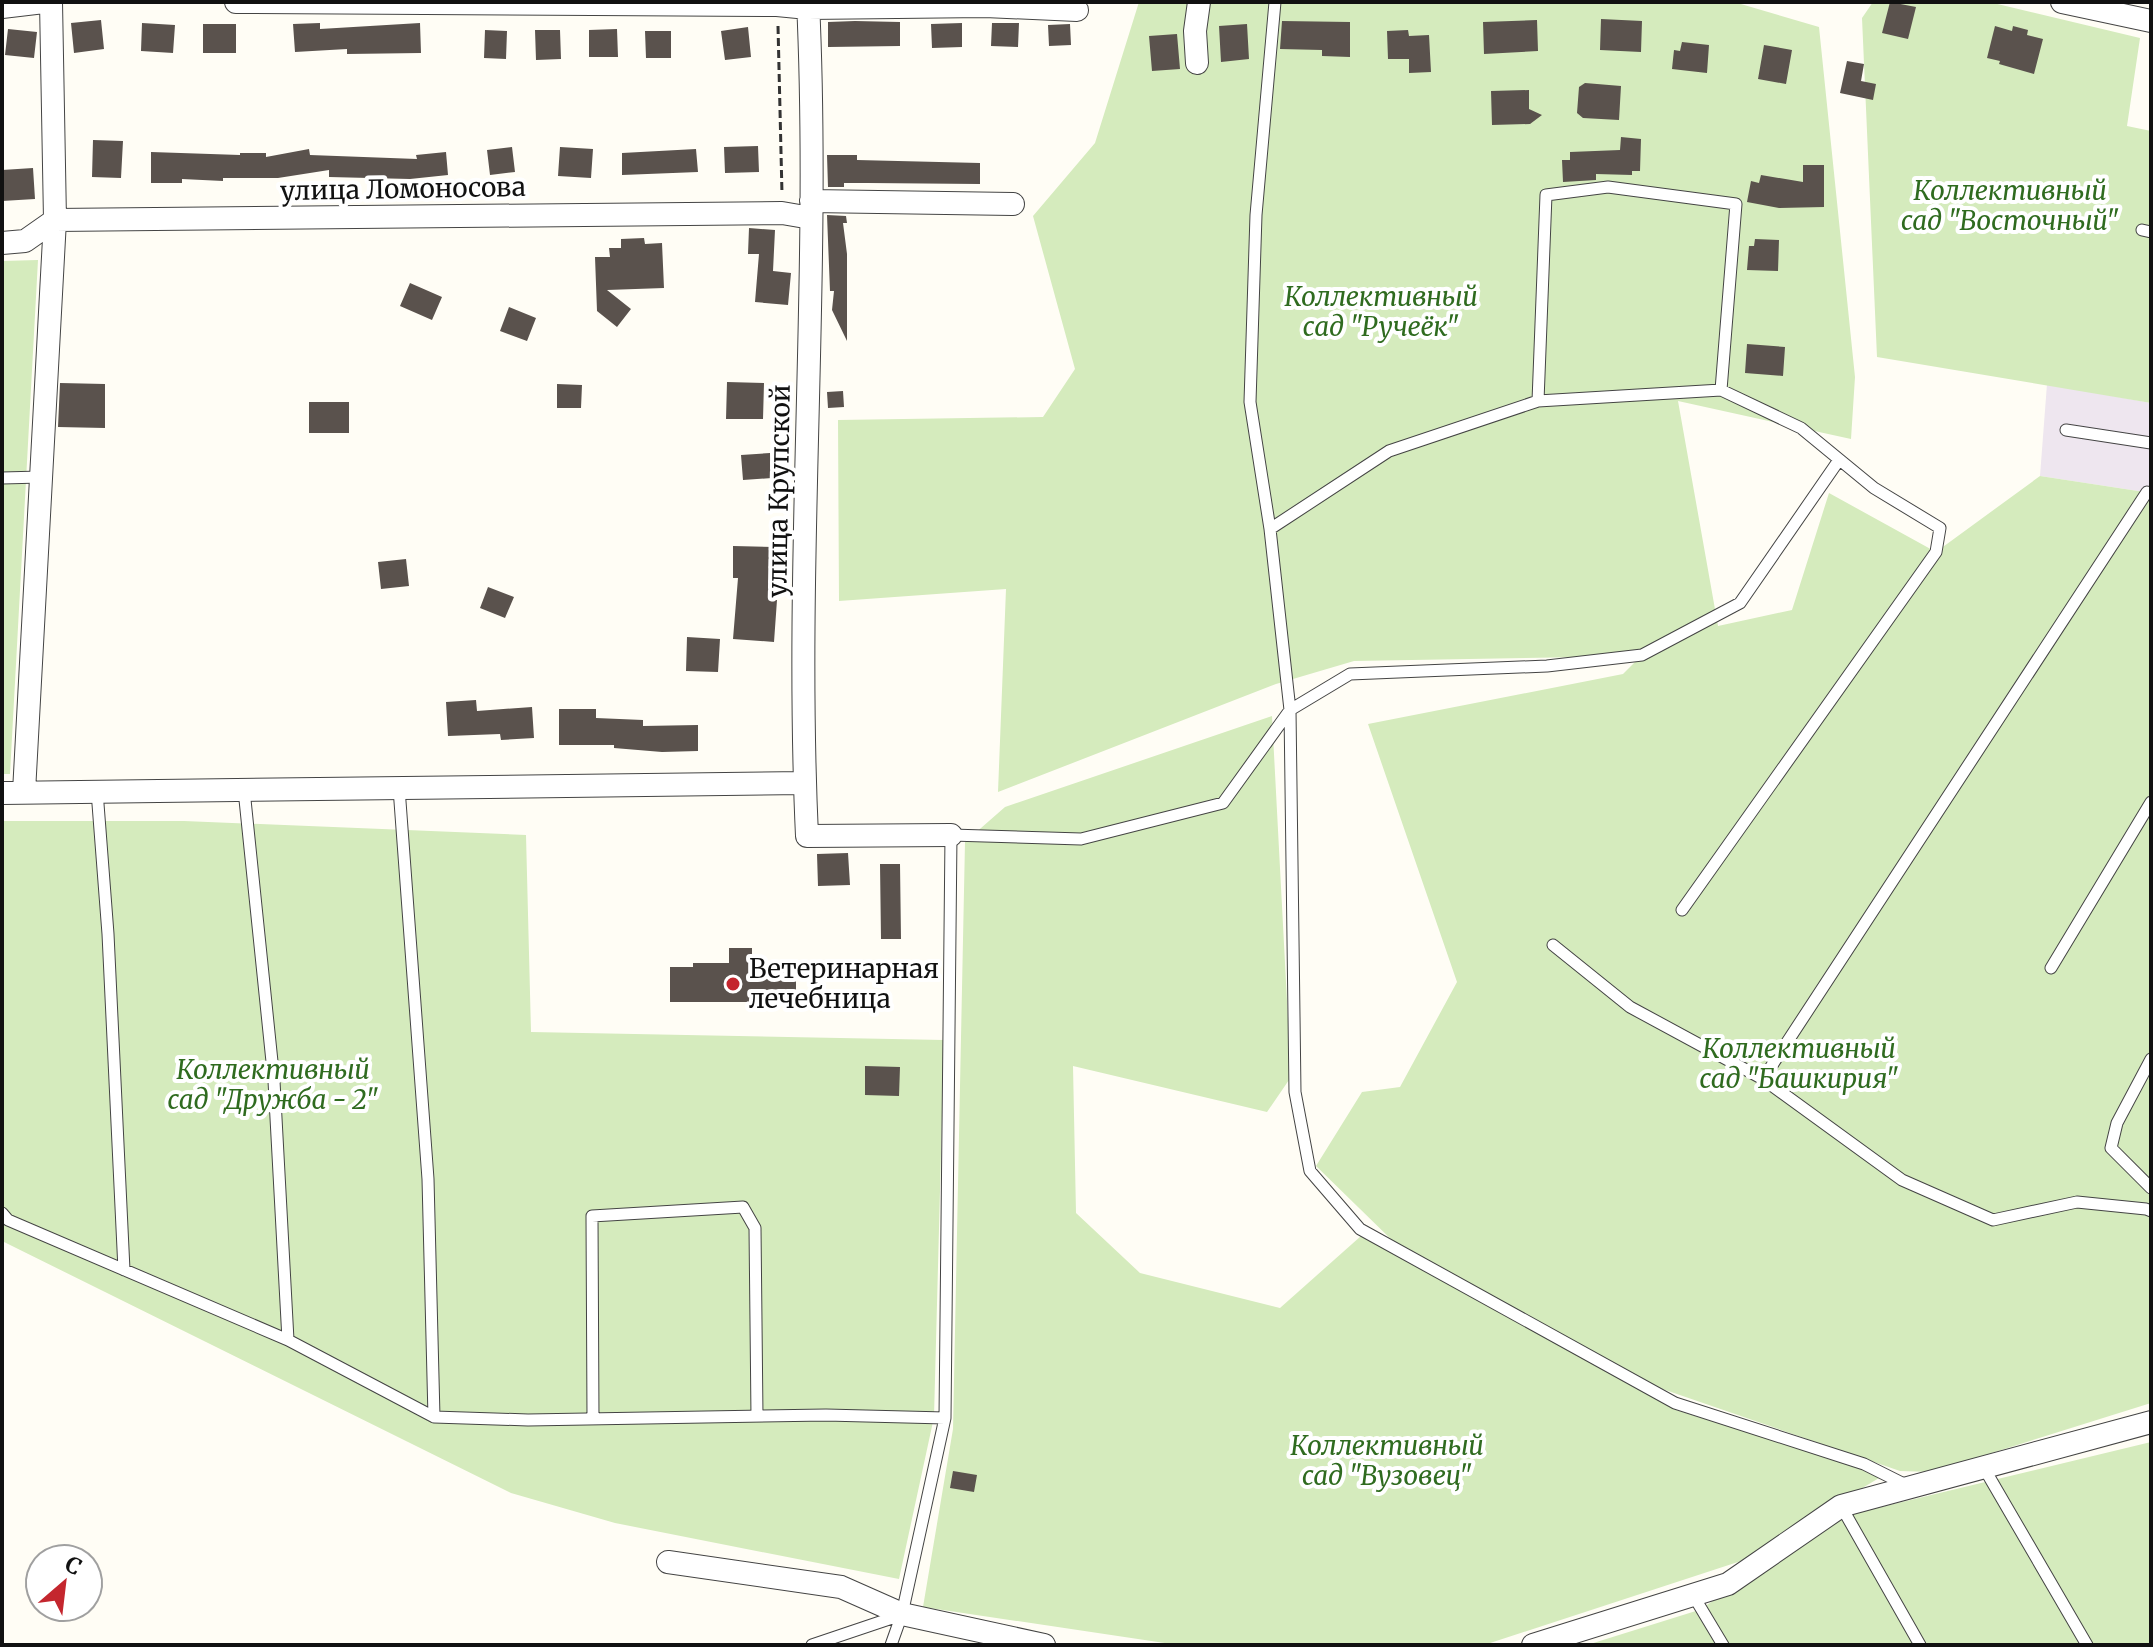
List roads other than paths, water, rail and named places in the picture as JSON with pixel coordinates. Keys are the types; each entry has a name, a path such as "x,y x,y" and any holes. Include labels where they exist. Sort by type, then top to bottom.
{"street":[{"path":"2,7 44,2"},
{"path":"51,2 55,220 41,477 13,793 804,783"},
{"path":"236,2 985,4 1077,10"},
{"path":"1197,63 1195,31 1199,2"},
{"path":"2062,2 2151,21"},
{"name":"улица Крупской","path":"808,5 811,210 804,783 807,836 951,835"},
{"name":"улица Ломоносова","path":"55,220 782,213 1013,204"},
{"path":"2,243 25,241 55,220"},
{"path":"1542,1644 1728,1584 1841,1506 2151,1422"},
{"path":"668,1562 841,1587 902,1614 1044,1645"}],"lane":[{"path":"1275,2 1256,215 1250,402 1270,529 1290,710 1295,1092 1310,1171 1360,1229 1675,1403 1864,1464 1912,1488"},
{"path":"1538,401 1546,195 1608,187 1736,204 1721,390"},
{"path":"1270,529 1389,451 1538,401 1721,390 1801,428 1874,488 1940,528 1936,552 1682,910"},
{"path":"2066,430 2151,443"},
{"path":"891,1645 902,1614 945,1418 951,835 1081,839 1223,803 1290,710 1350,674 1547,666 1642,655 1740,603 1839,460"},
{"path":"2,478 41,477"},
{"path":"1763,1079 2147,492 2151,493"},
{"path":"399,788 428,1179 434,1417"},
{"path":"244,790 274,1081 288,1340"},
{"path":"97,791 108,934 124,1270"},
{"path":"2051,968 2151,802"},
{"path":"1553,945 1630,1007 1763,1079 1902,1180 1993,1220 2077,1202 2151,1211"},
{"path":"2151,1059 2117,1123 2111,1148 2151,1188"},
{"path":"593,1418 592,1216 743,1207 755,1228 757,1416"},
{"path":"2,1213 8,1220 288,1340 434,1417 945,1418"},
{"path":"1984,1468 2087,1645"},
{"path":"1841,1506 1920,1645"},
{"path":"1693,1595 1723,1645"},
{"path":"812,1645 902,1614"}],"place":[{"name":"Ветеринарная лечебница","path":"733,984"}],"park label":[{"name":"Коллективный сад \"Восточный\"","path":"2010,206"},
{"name":"Коллективный сад \"Ручеёк\"","path":"1381,312"},
{"name":"Коллективный сад \"Башкирия\"","path":"1799,1064"},
{"name":"Коллективный сад \"Дружба - 2\"","path":"273,1085"},
{"name":"Коллективный сад \"Вузовец\"","path":"1387,1461"}]}
